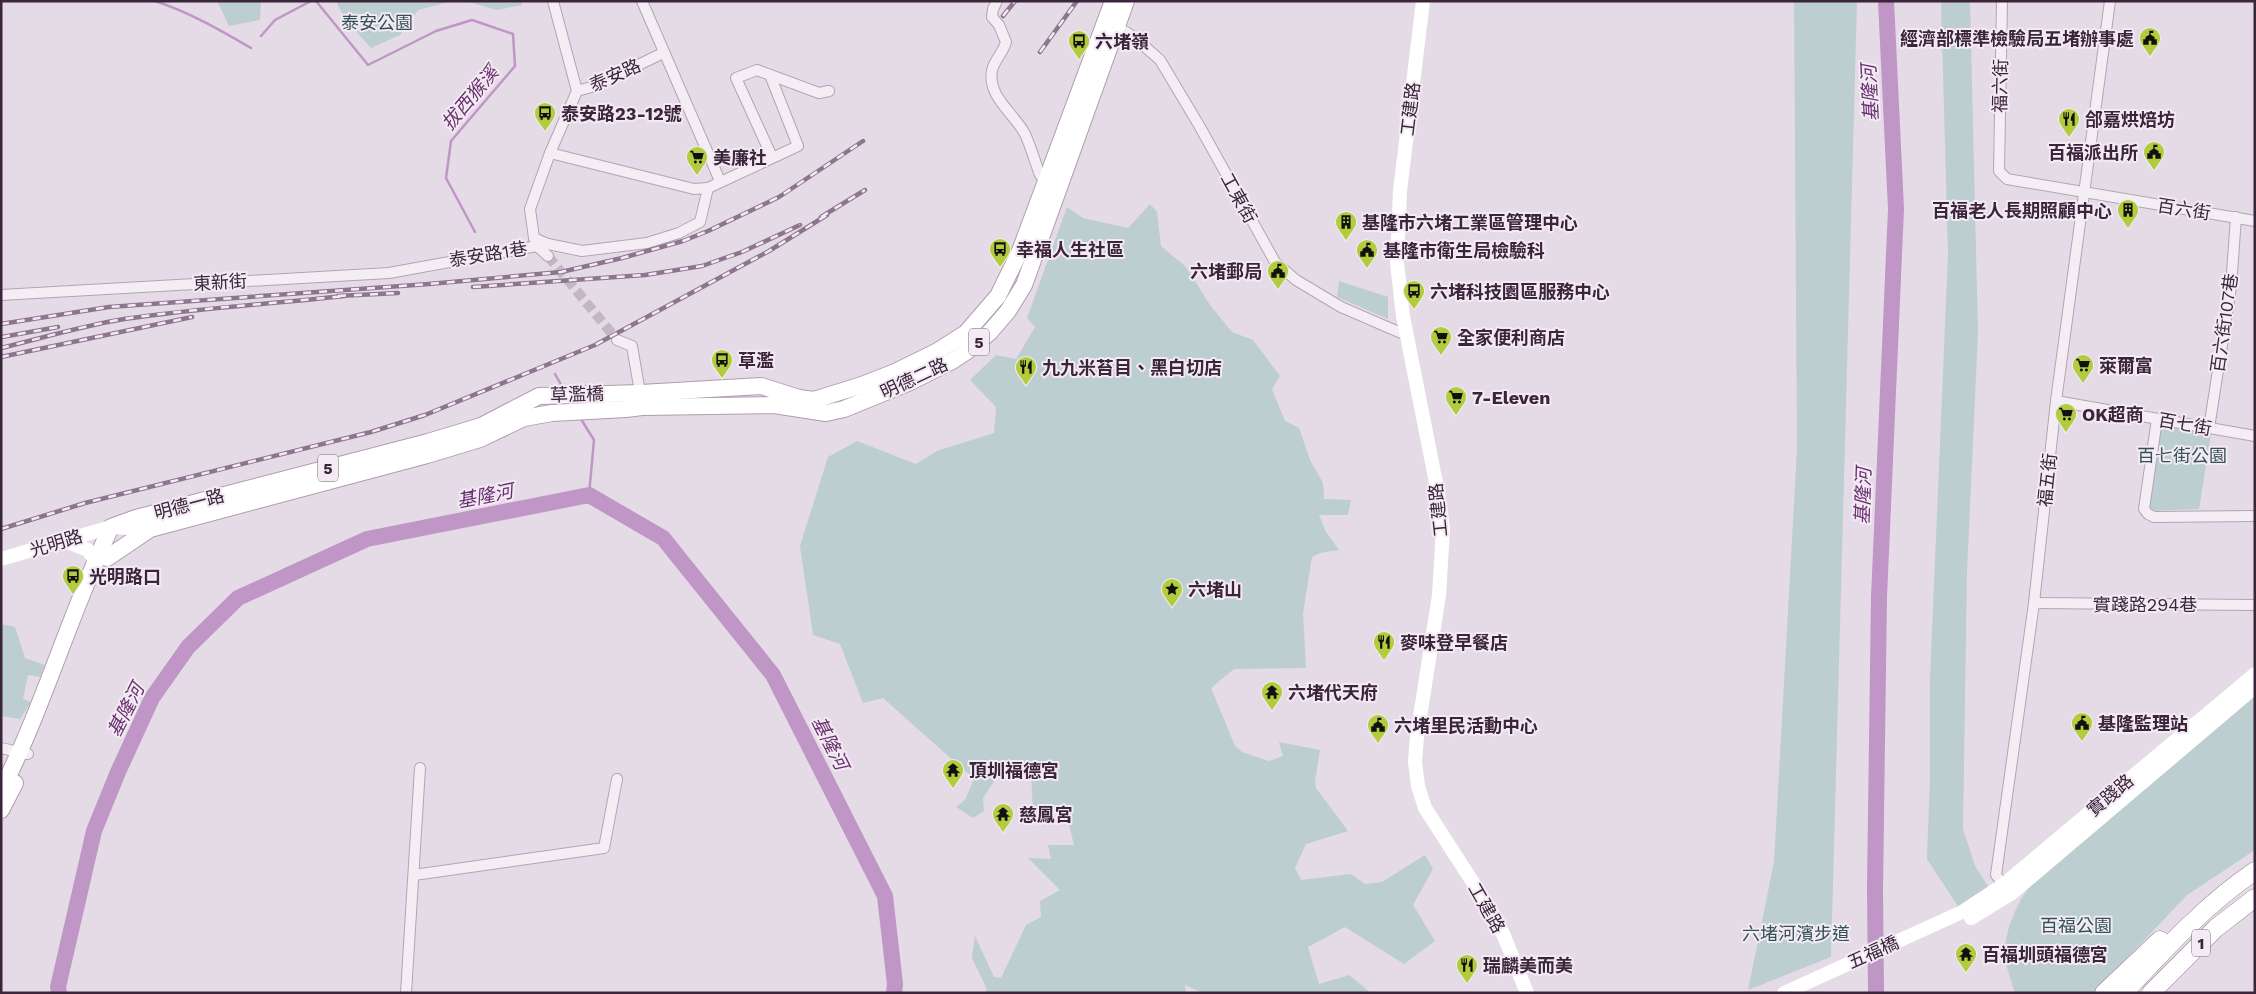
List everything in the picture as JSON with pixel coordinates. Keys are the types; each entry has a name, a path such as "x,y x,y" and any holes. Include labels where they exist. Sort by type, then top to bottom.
{"highway":[{"name":"1","path":"2124,993 2162,953 2222,898 2255,871"},
{"path":"2104,993 2171,930 2222,898"},
{"name":"1","path":"2151,993 2216,928 2255,898"}],"main road":[{"name":"明德二路","path":"615,392 641,400 774,405 826,413 844,409 908,383 952,361 974,347 1008,311 1024,285 1111,23 1113,1"},
{"name":"明德二路","path":"1111,23 1126,1"},
{"name":"草濫橋","path":"539,396 615,392"},
{"name":"明德一路","path":"111,527 136,518 428,442 480,426 539,396"},
{"name":"明德二路","path":"622,410 641,400"},
{"name":"草濫橋","path":"552,413 622,410"},
{"name":"明德一路","path":"101,559 150,529 427,455 480,439 524,418 552,413"},
{"path":"1,810 83,614 101,559 111,543 111,527"},
{"path":"1,791 25,753"}],"street":[{"path":"553,1 577,91"},
{"name":"泰安路","path":"535,242 530,209 550,153 577,91 595,86 663,53 642,1"},
{"path":"997,1 992,16 1006,42 1003,53 996,60 991,84 997,97 1025,134 1040,175"},
{"name":"工建路","path":"1423,1 1400,192 1397,233 1398,280 1438,492 1443,529 1440,595 1417,736 1415,762 1418,786 1425,808 1492,912 1527,993"},
{"name":"福六街","path":"1999,171 2002,1"},
{"name":"福五街","path":"2007,889 1996,875 2034,603 2056,401 2110,1"},
{"name":"工東街","path":"1111,23 1134,37 1160,60 1200,127 1275,262 1296,280 1341,307 1408,336"},
{"path":"663,53 720,181"},
{"path":"772,157 736,78 757,70 819,92 829,91"},
{"path":"550,153 694,189 708,188 798,146 770,75"},
{"name":"百六街","path":"1999,171 2007,179 2255,221"},
{"path":"535,242 582,251 647,243 678,233 700,222 708,188"},
{"name":"百六街107巷","path":"2209,428 2231,287 2236,218"},
{"path":"535,242 548,256"},
{"name":"泰安路1巷","path":"439,262 535,242"},
{"name":"東新街","path":"1,294 389,273 439,262"},
{"path":"618,340 632,346 641,400"},
{"name":"百七街","path":"2056,401 2255,436"},
{"path":"2157,419 2144,509 2148,514 2154,517 2255,516"},
{"name":"光明路","path":"1,559 111,527 150,529"},
{"path":"63,540 88,550 101,559"},
{"name":"實踐路294巷","path":"2034,603 2255,605"},
{"name":"實踐路","path":"2007,889 2255,674"},
{"name":"實踐路","path":"1965,916 2007,889 2255,687"},
{"path":"1,748 25,753"},
{"path":"406,993 420,768"},
{"path":"414,875 604,848 617,779"},
{"name":"五福橋","path":"1784,993 1965,916"},
{"name":"五福橋","path":"1807,993 1965,916"}],"green space":[{"path":"217,1 261,1 260,20 229,26"},
{"name":"泰安公園","path":"336,1 453,1 418,10 400,35 371,48 347,20"},
{"path":"465,1 521,1 522,5 497,10"},
{"name":"六堵河濱步道","path":"1794,1 1857,1 1831,957 1748,990 1774,862 1797,449"},
{"path":"1941,1 1970,1 1978,333 1967,572 1963,829 1975,866 1989,888 1959,908 1927,859 1930,778 1930,679 1948,254"},
{"path":"1150,204 1157,212 1161,246 1186,267 1210,305 1232,332 1253,340 1280,376 1272,389 1285,421 1299,428 1310,460 1323,483 1324,499 1351,500 1348,515 1319,515 1326,532 1339,550 1320,553 1312,557 1303,613 1306,668 1234,669 1211,688 1235,746 1242,752 1269,761 1283,756 1279,742 1320,750 1315,781 1316,788 1348,831 1306,844 1295,868 1301,880 1351,874 1365,884 1382,882 1425,855 1433,869 1413,905 1435,941 1404,964 1345,927 1308,947 1319,984 1349,975 1371,993 1203,993 1185,985 1186,993 987,993 972,958 975,936 994,977 1001,978 1026,925 1041,917 1040,901 1060,890 1028,858 1051,859 1048,845 1074,845 1067,816 1060,811 1033,814 1031,771 1014,764 1001,771 983,798 984,811 973,818 956,807 965,800 974,779 883,698 863,703 840,644 813,635 800,546 828,457 857,441 916,464 937,451 994,433 996,407 970,380 996,355 1016,359 1035,327 1027,318 1067,207 1083,218 1128,228"},
{"path":"1339,281 1388,297 1388,319 1337,297"},
{"name":"百七街公園","path":"2161,425 2211,434 2199,509 2149,511"},
{"path":"1,624 15,627 25,658 45,665 40,677 28,675 23,699 31,702 20,719 1,716"},
{"name":"百福公園","path":"2255,695 2255,850 2187,895 2094,993 2015,993 2006,963 2006,942 2016,910 2032,882"}],"waterway":[{"path":"155,1 192,16 251,48"},
{"path":"261,36 275,20 311,1"},
{"name":"拔西猴溪","path":"316,1 368,65 436,31 472,20 513,34 515,66 451,141 446,178 475,232"},
{"name":"基隆河","path":"1876,993 1875,889 1879,597 1896,209 1886,1"},
{"name":"拔西猴溪","path":"555,374 564,390"},
{"name":"拔西猴溪","path":"581,419 594,440 589,495"},
{"name":"基隆河","path":"59,993 58,987 94,831 118,772 152,698 188,647 238,598 367,539 589,495 663,538 773,675 885,896 895,984 894,993"}],"tunnel":[{"path":"548,256 617,340"}],"railway":[{"path":"1003,16 1015,1"},
{"path":"1040,52 1077,1"},
{"path":"1,324 109,307 429,284 561,272 683,241 708,231 779,197 863,141"},
{"path":"821,217 865,190"},
{"path":"1,529 85,503 371,432 425,415 595,345 769,251 827,215"},
{"path":"473,287 645,275 702,266 742,252 800,225"},
{"path":"338,296 398,293"},
{"path":"1,348 124,319 344,296"},
{"path":"1,357 192,317"},
{"path":"2,337 58,327"}],"place":[{"name":"經濟部標準檢驗局五堵辦事處","path":"2150,57"},
{"name":"六堵嶺","path":"1079,60"},
{"name":"泰安路23-12號","path":"545,132"},
{"name":"郃嘉烘焙坊","path":"2069,138"},
{"name":"百福派出所","path":"2154,171"},
{"name":"美廉社","path":"697,176"},
{"name":"百福老人長期照顧中心","path":"2128,229"},
{"name":"基隆市六堵工業區管理中心","path":"1346,241"},
{"name":"幸福人生社區","path":"1000,268"},
{"name":"基隆市衛生局檢驗科","path":"1367,269"},
{"name":"六堵郵局","path":"1278,290"},
{"name":"六堵科技園區服務中心","path":"1414,310"},
{"name":"全家便利商店","path":"1441,356"},
{"name":"草濫","path":"722,379"},
{"name":"萊爾富","path":"2083,384"},
{"name":"九九米苔目、黑白切店","path":"1026,386"},
{"name":"7-Eleven","path":"1456,416"},
{"name":"OK超商","path":"2066,433"},
{"name":"光明路口","path":"73,595"},
{"name":"六堵山","path":"1172,608"},
{"name":"麥味登早餐店","path":"1384,661"},
{"name":"六堵代天府","path":"1272,711"},
{"name":"基隆監理站","path":"2082,742"},
{"name":"六堵里民活動中心","path":"1378,744"},
{"name":"頂圳福德宮","path":"953,789"},
{"name":"慈鳳宮","path":"1003,833"},
{"name":"百福圳頭福德宮","path":"1966,973"},
{"name":"瑞麟美而美","path":"1467,984"}]}
